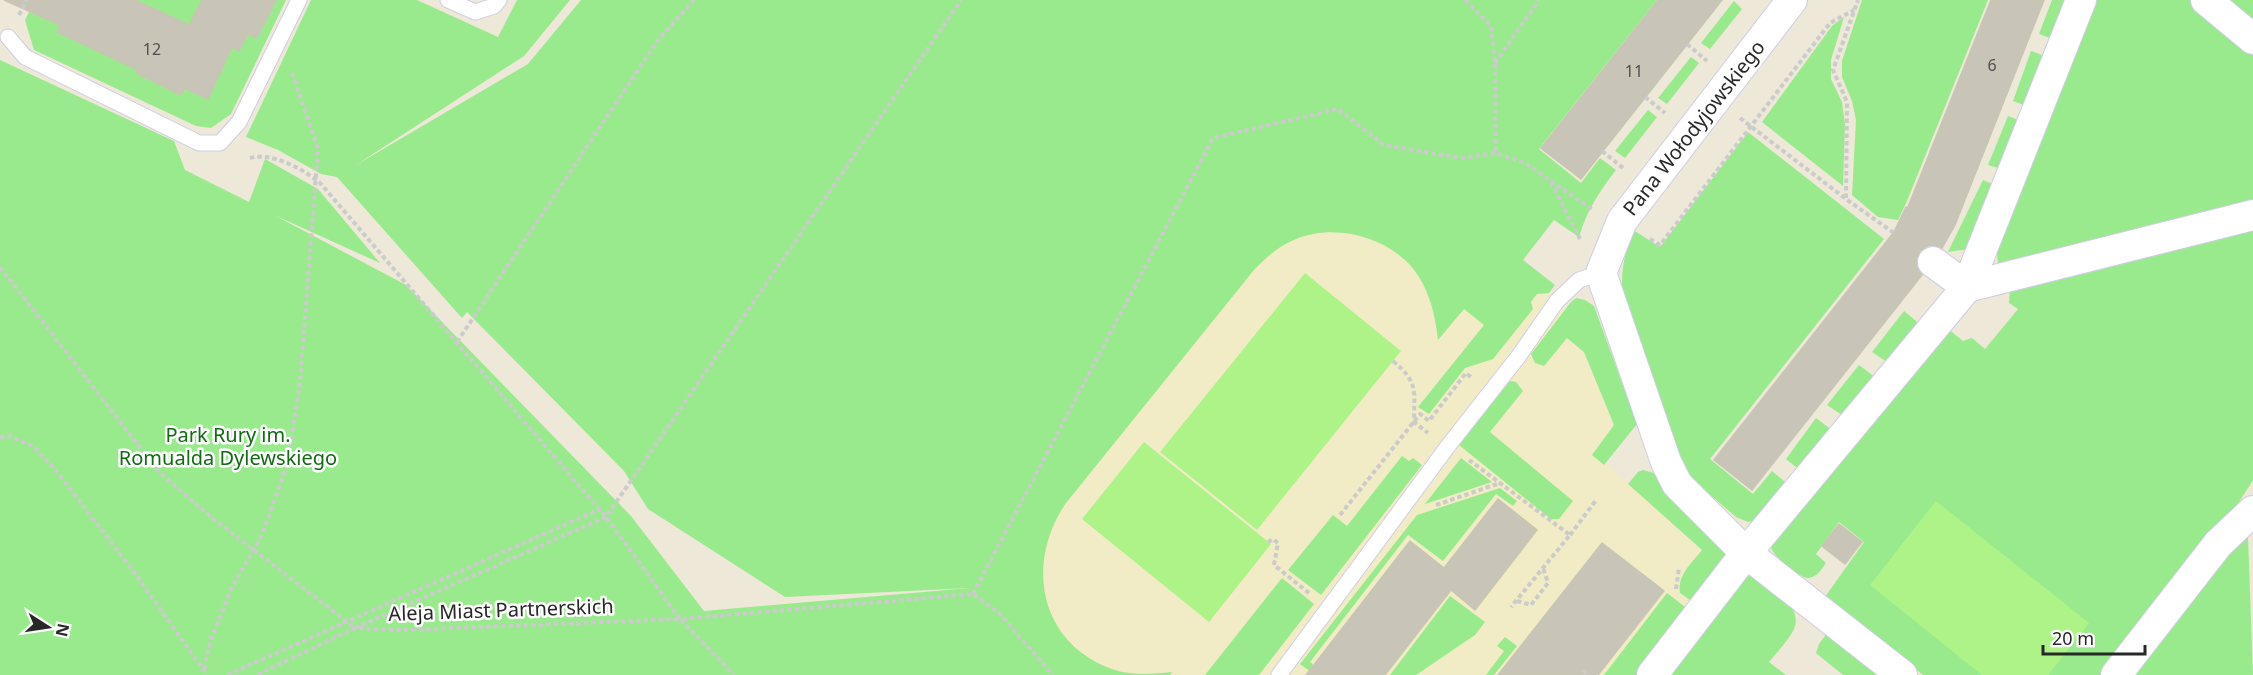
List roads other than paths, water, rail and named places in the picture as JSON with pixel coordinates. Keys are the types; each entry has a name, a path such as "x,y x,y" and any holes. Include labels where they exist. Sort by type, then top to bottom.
{"street":[{"name":"Pana Wołodyjowskiego","path":"1601,273 1622,221 1792,0"},
{"path":"1652,675 1746,553 1967,287 2081,0"},
{"path":"2206,0 2253,39"},
{"path":"1967,287 2253,215"},
{"path":"1933,262 1967,287"},
{"path":"1601,273 1666,462 1677,484 1746,553 1902,675"},
{"path":"2116,675 2218,544 2253,511"}],"lane":[{"path":"8,37 25,57 199,143 220,143 239,122 299,0"},
{"path":"448,0 475,12 494,6 499,0"},
{"path":"1286,673 1393,520 1518,357 1557,301 1579,280 1601,273"}],"park label":[{"name":"Park Rury im. Romualda Dylewskiego","path":"228,446"}]}
